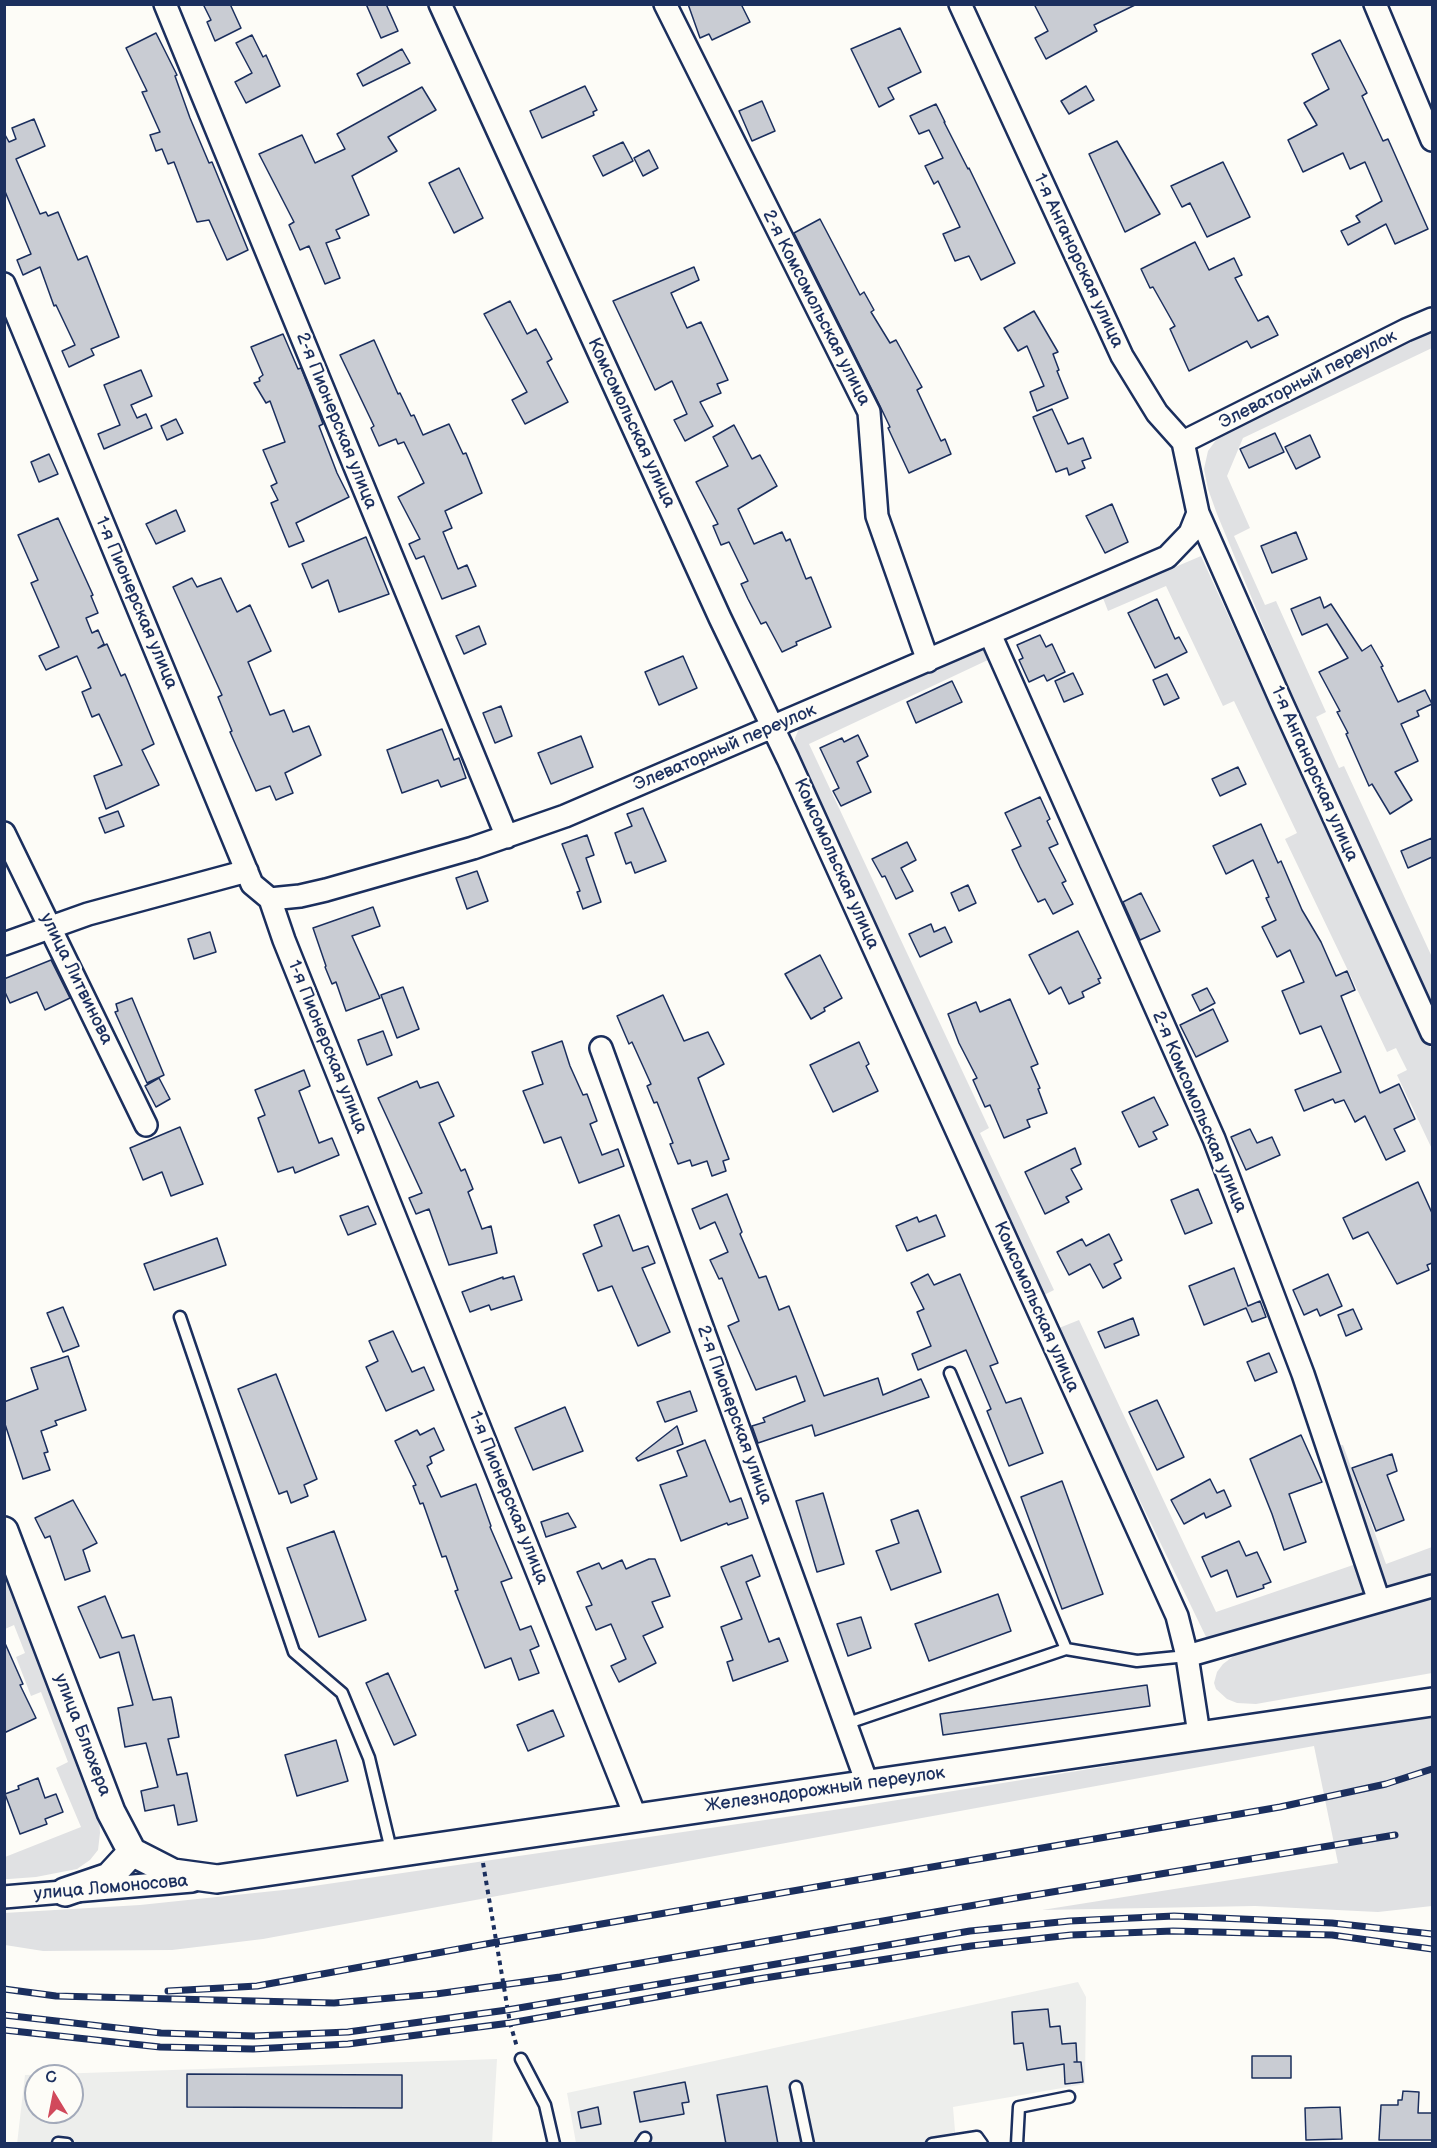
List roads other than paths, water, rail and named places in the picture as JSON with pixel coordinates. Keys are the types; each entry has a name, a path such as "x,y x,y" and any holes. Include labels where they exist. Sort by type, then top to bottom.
{"street":[{"name":"2-я Пионерская улица","path":"165,4 507,837"},
{"name":"Комсомольская улица","path":"440,4 1177,1616 1187,1656 1199,1734"},
{"name":"2-я Комсомольская улица","path":"665,4 869,412 877,516 928,661"},
{"name":"1-я Анганорская улица","path":"960,4 1122,356 1157,413 1183,442 1198,513 1432,1033"},
{"path":"1375,4 1432,140"},
{"name":"1-я Пионерская улица","path":"4,284 252,884 270,899 284,940 636,1818"},
{"name":"Элеваторный переулок","path":"1183,442 1432,319"},
{"name":"Элеваторный переулок","path":"270,899 326,890 507,837 565,816 1167,557 1190,533 1198,513"},
{"name":"2-я Комсомольская улица","path":"990,634 1214,1139 1304,1374 1379,1601"},
{"name":"улица Литвинова","path":"4,833 146,1125"},
{"path":"4,944 88,914 247,872"},
{"name":"2-я Пионерская улица","path":"601,1048 867,1783"},
{"name":"улица Блюхера","path":"4,1531 111,1812 132,1852"},
{"path":"1187,1656 1432,1586"},
{"name":"Железнодорожный переулок","path":"217,1879 1199,1734 1432,1702"},
{"path":"65,1892 109,1877 132,1852 173,1873 217,1879"},
{"name":"улица Ломоносова","path":"4,1897 217,1879"}],"lane":[{"path":"180,1317 294,1652 342,1693 369,1758 392,1854"},
{"path":"950,1373 1066,1649"},
{"path":"845,1724 1066,1649 1137,1661 1187,1656"},
{"path":"521,2059 545,2105 554,2144"},
{"path":"796,2086 808,2144"},
{"path":"1017,2144 1019,2107 1069,2097"},
{"path":"932,2144 976,2137 982,2144"},
{"path":"58,2143 67,2144"}],"railway":[{"path":"168,1991 257,1986 497,1942 1280,1807 1386,1784 1432,1769"},
{"path":"4,1989 56,1996 334,2003 436,1994 560,1977 1395,1835"},
{"path":"4,2015 161,2033 254,2036 348,2032 507,2010 970,1931 1070,1921 1174,1916 1332,1923 1432,1934"},
{"path":"4,2030 160,2047 253,2049 348,2044 510,2023 758,1979 971,1946 1071,1935 1173,1931 1332,1935 1432,1949"}]}
